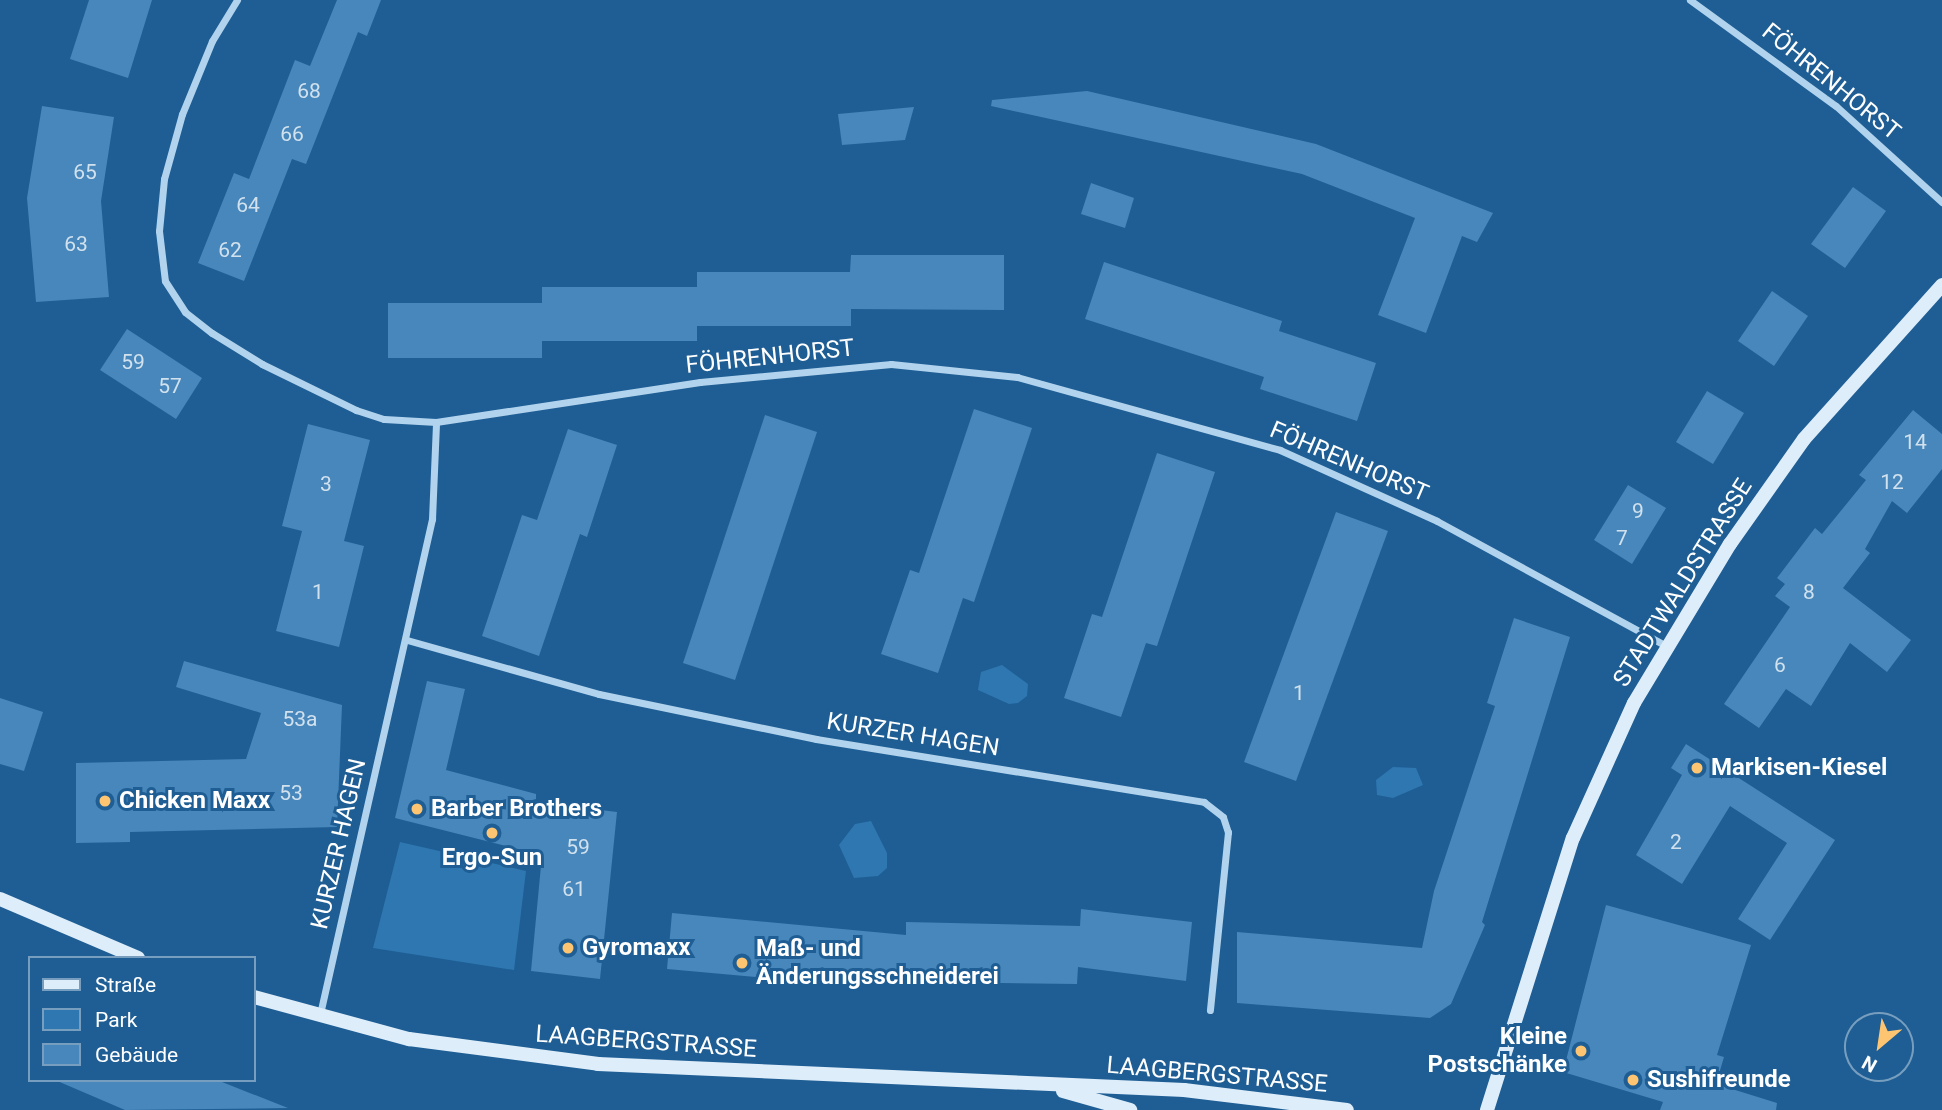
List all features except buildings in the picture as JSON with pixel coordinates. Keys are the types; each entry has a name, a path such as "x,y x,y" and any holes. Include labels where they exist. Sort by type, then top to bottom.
{"street":[{"name":"FÖHRENHORST","path":"237,0 212,41 182,114 164,179 159,231 165,281 185,312 262,365 384,419 436,422 700,382 891,364 1017,377 1280,450 1437,521 1666,646"},
{"name":"FÖHRENHORST","path":"1690,0 1836,106 1942,202"},
{"name":"STADTWALDSTRASSE","path":"1487,1110 1573,838 1666,646 1804,439 1942,285"},
{"name":"KURZER HAGEN","path":"320,1015 407,640 432,519 436,422"},
{"name":"KURZER HAGEN","path":"407,640 599,694 816,739 1204,802 1223,817 1228,832 1210,1010"},
{"path":"0,899 133,956"},
{"name":"LAAGBERGSTRASSE","path":"256,998 409,1039 598,1064 1184,1090 1347,1110"},
{"name":"LAAGBERGSTRASSE","path":"1041,1085 1130,1110"}],"green space":[{"path":"1002,665 1028,684 1027,696 1018,703 1009,704 978,690 981,672"},
{"path":"1393,767 1416,768 1423,785 1393,798 1377,795 1376,780"},
{"path":"871,821 887,853 887,868 878,876 854,878 839,845 855,824"},
{"path":"400,842 526,871 514,970 373,948"}],"place":[{"name":"Markisen-Kiesel","path":"1697,768"},
{"name":"Chicken Maxx","path":"105,801"},
{"name":"Barber Brothers","path":"417,809"},
{"name":"Ergo-Sun","path":"492,833"},
{"name":"Gyromaxx","path":"568,948"},
{"name":"Maß- und Änderungsschneiderei","path":"742,963"},
{"name":"Kleine Postschänke","path":"1581,1051"},
{"name":"Sushifreunde","path":"1633,1080"}]}
